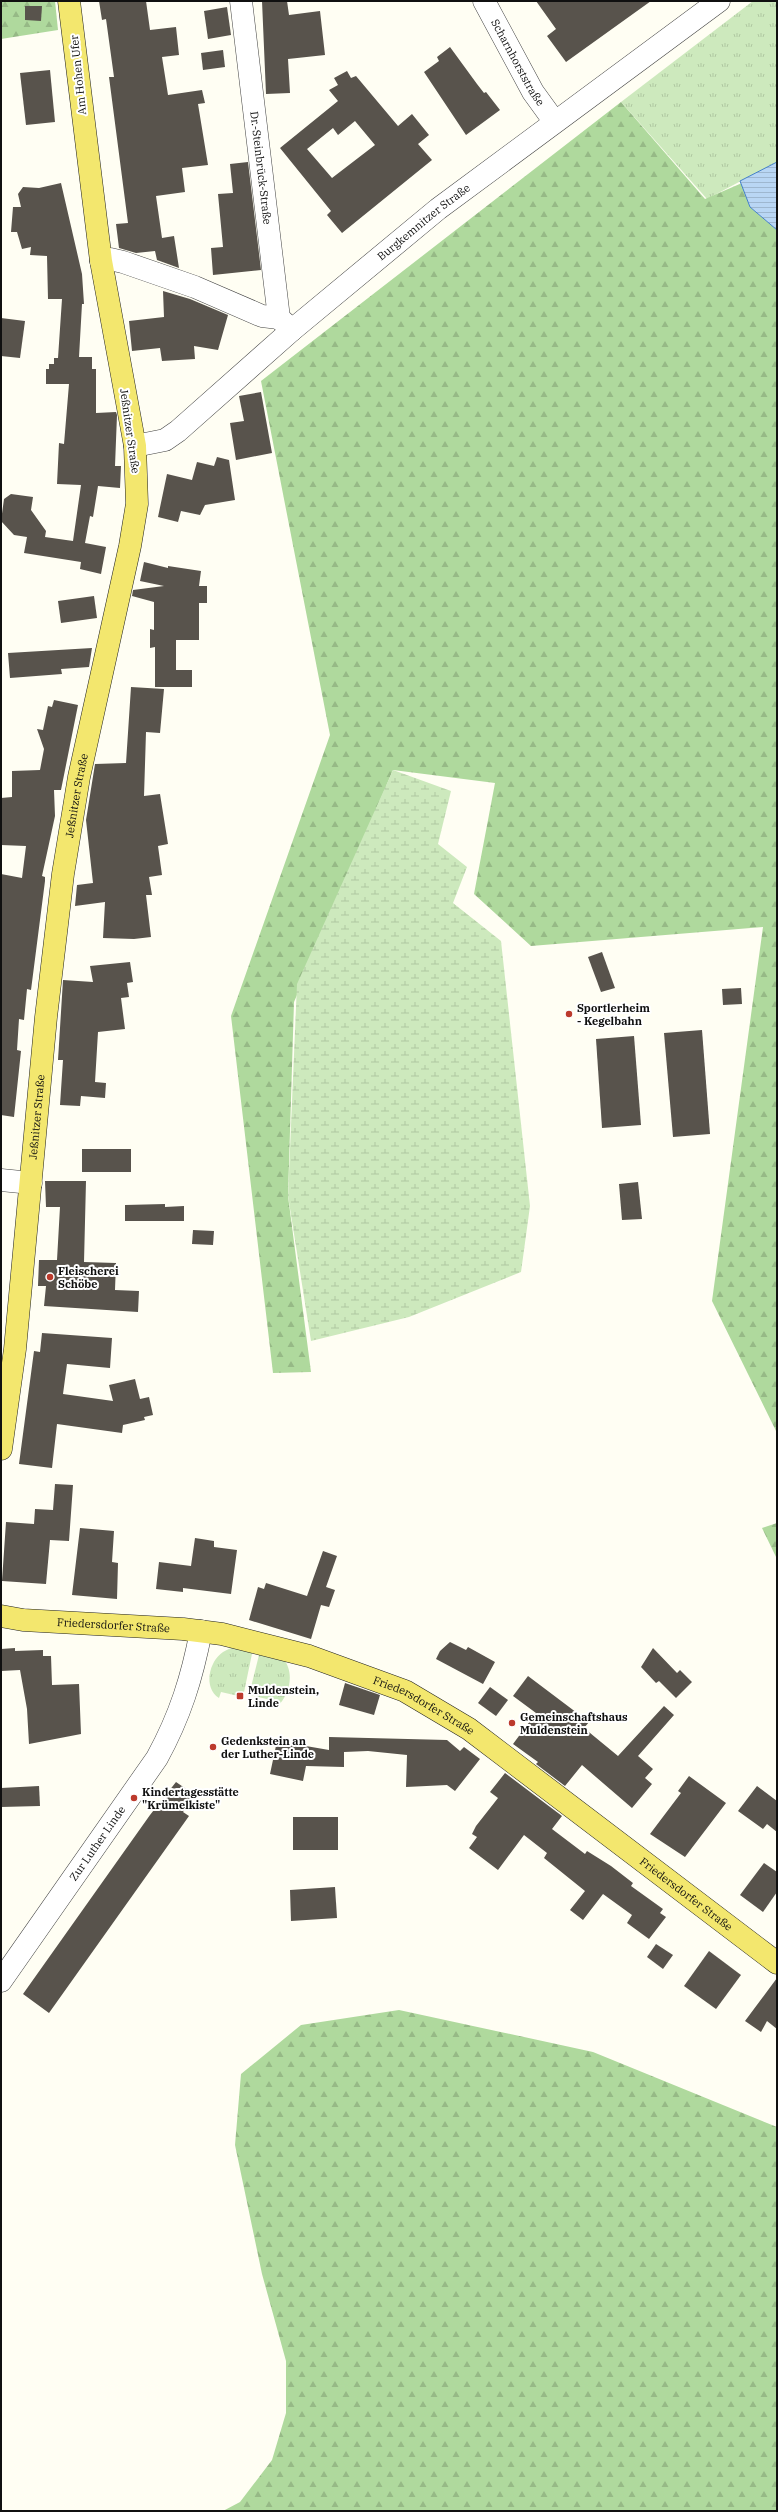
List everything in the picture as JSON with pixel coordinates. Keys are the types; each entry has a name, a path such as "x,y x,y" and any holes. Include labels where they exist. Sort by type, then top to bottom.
{"main road":[{"name":"Am Hohen Ufer","path":"69,1 86,148"},
{"name":"Jeßnitzer Straße","path":"1,1449 15,1349 46,1017 63,874 78,783 135,519 137,486 135,446 101,261 86,148"},
{"name":"Friedersdorfer Straße","path":"1,1616 23,1620 201,1631 260,1642 336,1664 405,1691 446,1714 777,1963"}],"street":[{"name":"Dr.-Steinbrück-Straße","path":"241,1 285,324"},
{"name":"Scharnhorststraße","path":"484,1 534,92 554,121"},
{"name":"Burgkemnitzer Straße","path":"135,446 165,440 178,431 285,324 554,121 719,1"},
{"path":"101,261 110,259 123,262 195,287 262,316 285,324"},
{"path":"1,1180 31,1183"},
{"name":"Zur Luther Linde","path":"1,1981 157,1758 172,1729 187,1694 201,1631"}],"green space":[{"path":"1,1 55,1 58,30 1,39"},
{"path":"753,1 777,1 777,162 707,199 621,102"},
{"path":"621,102 705,199 742,183 750,207 777,230 777,1433 712,1301 763,927 531,946 474,894 495,783 393,770 294,1002 288,1196 311,1372 273,1373 231,1016 330,735 261,381"},
{"path":"393,770 451,791 438,844 467,867 453,903 501,941 530,1206 521,1272 409,1317 311,1341 288,1196 297,984"},
{"path":"777,1523 777,1559 762,1528"},
{"path":"238,1646 253,1649 243,1697 221,1692 219,1698 214,1694 211,1688 211,1668 218,1656 230,1648"},
{"path":"260,1651 283,1658 289,1670 290,1677 288,1690 277,1707 266,1707 267,1699 249,1695"},
{"path":"399,2010 593,2052 777,2127 777,2511 223,2511 240,2502 272,2460 286,2413 286,2361 262,2274 235,2145 241,2074 301,2025"}],"water":[{"path":"777,162 777,230 750,207 740,181"}],"building":[{"path":"99,1 146,1 150,30 176,27 179,55 162,57 168,95 202,90 205,103 198,104 208,165 182,168 185,192 156,196 162,238 174,236 179,268 157,260 155,251 136,253 119,248 116,224 128,223 109,77 114,77 106,19 102,20"},
{"path":"262,1 287,1 289,15 320,11 325,55 288,59 290,93 266,94"},
{"path":"536,1 651,1 566,62 547,36 556,29"},
{"path":"25,6 42,6 41,21 25,20"},
{"path":"227,7 231,35 208,39 204,11"},
{"path":"450,47 484,93 486,92 500,110 466,135 424,72 439,61 437,57"},
{"path":"223,50 225,67 203,70 201,53"},
{"path":"50,70 55,122 26,125 20,73"},
{"path":"347,71 351,78 356,76 398,126 412,114 429,135 418,144 432,160 342,233 327,215 331,211 280,148 338,101 329,90 338,85 334,78","holes":["355,121 375,145 332,178 307,149 333,128 338,135"]},
{"path":"248,162 261,270 213,275 211,248 223,247 218,194 233,193 230,164"},
{"path":"61,183 82,274 84,304 82,304 79,357 92,357 92,369 96,369 96,413 116,412 117,415 115,466 121,466 120,488 98,486 93,517 90,516 85,543 106,547 101,574 80,569 81,562 24,553 27,537 14,535 1,521 4,499 11,494 33,497 31,510 46,531 45,537 73,541 81,485 57,484 59,443 64,444 69,384 46,384 46,369 49,369 49,364 54,364 54,358 58,358 62,299 48,299 47,256 30,255 31,247 22,249 17,232 11,232 13,207 21,207 18,194 23,187 39,188"},
{"path":"163,291 190,299 228,315 218,350 194,346 195,359 162,361 160,348 132,351 129,321 164,317"},
{"path":"1,318 25,321 20,358 1,356"},
{"path":"261,392 272,453 236,460 230,423 244,421 239,396"},
{"path":"217,457 229,460 235,500 205,505 200,515 181,511 178,522 158,517 167,474 192,480 197,462 214,466"},
{"path":"144,562 168,568 168,566 201,571 199,586 207,586 207,603 199,603 199,640 176,640 176,670 192,670 192,687 155,687 155,647 150,648 150,629 154,630 154,602 132,596 133,590 164,586 140,581"},
{"path":"94,596 97,618 61,623 58,601"},
{"path":"92,648 89,667 61,669 62,674 10,678 8,653"},
{"path":"131,687 164,689 160,733 146,732 144,796 160,794 168,844 158,846 162,875 149,877 152,895 146,895 151,937 134,939 103,938 105,902 75,906 77,885 93,883 86,820 95,764 126,763"},
{"path":"54,700 78,705 61,790 54,790 55,816 42,876 45,877 45,881 31,990 27,989 24,1020 19,1019 17,1050 21,1051 14,1117 1,1115 1,874 22,878 26,846 1,845 1,798 12,797 12,771 40,770 44,749 37,729 43,730 48,706 52,707"},
{"path":"602,952 615,988 601,992 588,957"},
{"path":"130,962 133,982 127,983 129,997 121,998 125,1029 98,1032 95,1082 106,1083 105,1098 81,1096 80,1106 60,1105 63,1060 58,1060 63,980 93,982 90,966"},
{"path":"741,988 742,1004 723,1005 722,989"},
{"path":"702,1030 710,1134 673,1137 664,1033"},
{"path":"634,1036 641,1125 602,1128 596,1039"},
{"path":"82,1149 131,1149 131,1172 82,1172"},
{"path":"45,1181 86,1181 84,1262 116,1263 115,1290 139,1291 138,1312 44,1306 46,1286 38,1286 39,1260 57,1260 60,1207 46,1207"},
{"path":"638,1182 642,1219 622,1220 619,1184"},
{"path":"165,1204 165,1207 184,1206 184,1221 125,1221 125,1205"},
{"path":"193,1230 214,1231 213,1245 192,1244"},
{"path":"42,1333 112,1338 110,1368 67,1364 63,1394 113,1401 109,1385 135,1379 140,1399 149,1397 153,1415 144,1417 145,1420 123,1425 122,1433 57,1424 52,1468 19,1464 34,1351 40,1352"},
{"path":"55,1484 73,1485 69,1541 50,1540 46,1584 2,1581 6,1522 34,1524 35,1509 53,1510"},
{"path":"80,1528 114,1531 112,1562 118,1563 117,1599 72,1595"},
{"path":"195,1538 214,1541 214,1547 237,1550 231,1594 183,1588 183,1592 156,1589 159,1562 191,1566"},
{"path":"323,1551 337,1556 326,1587 335,1590 329,1607 321,1605 311,1639 249,1620 258,1587 264,1589 266,1583 307,1596"},
{"path":"450,1642 466,1650 468,1647 495,1662 483,1684 436,1659 440,1651"},
{"path":"15,1648 15,1651 43,1650 43,1656 51,1656 52,1685 79,1684 81,1734 29,1744 27,1709 20,1670 1,1671 1,1649"},
{"path":"653,1648 677,1673 680,1670 692,1682 676,1698 659,1681 656,1683 641,1667"},
{"path":"528,1676 589,1722 584,1728 618,1756 664,1706 674,1715 638,1756 653,1769 645,1778 652,1784 632,1808 582,1765 565,1786 536,1764 538,1762 513,1744 536,1713 513,1696"},
{"path":"345,1683 380,1695 374,1715 339,1705"},
{"path":"490,1687 508,1700 496,1716 478,1703"},
{"path":"329,1737 447,1740 460,1751 464,1747 480,1759 455,1791 447,1785 406,1787 407,1755 368,1751 344,1752 344,1767 306,1766 303,1781 270,1774 277,1741 329,1750"},
{"path":"505,1773 562,1816 552,1829 585,1854 587,1851 611,1866 633,1883 631,1886 663,1909 660,1913 666,1917 649,1939 627,1923 632,1915 603,1894 583,1920 570,1910 585,1891 544,1858 547,1853 524,1835 498,1870 469,1848 477,1837 472,1834 476,1826 498,1798 490,1792"},
{"path":"689,1776 726,1803 685,1857 650,1834 681,1793 678,1791"},
{"path":"176,1782 195,1795 183,1812 189,1816 49,2013 23,1994 150,1815"},
{"path":"39,1786 40,1806 1,1807 1,1788"},
{"path":"757,1786 777,1801 777,1832 767,1824 763,1829 738,1811"},
{"path":"293,1817 338,1817 338,1850 293,1850"},
{"path":"764,1863 777,1872 777,1892 763,1912 740,1895"},
{"path":"335,1887 337,1918 291,1921 290,1890"},
{"path":"656,1944 673,1955 663,1969 647,1957"},
{"path":"709,1951 741,1975 716,2009 684,1986"},
{"path":"777,1978 777,2029 767,2021 761,2032 745,2021"}],"place":[{"name":"Sportlerheim - Kegelbahn","path":"569,1014"},
{"name":"Fleischerei Schöbe","path":"50,1277"},
{"name":"Muldenstein, Linde","path":"240,1696"},
{"name":"Gemeinschaftshaus Muldenstein","path":"512,1723"},
{"name":"Gedenkstein an der Luther-Linde","path":"213,1747"},
{"name":"Kindertagesstätte \"Krümelkiste\"","path":"134,1798"}]}
